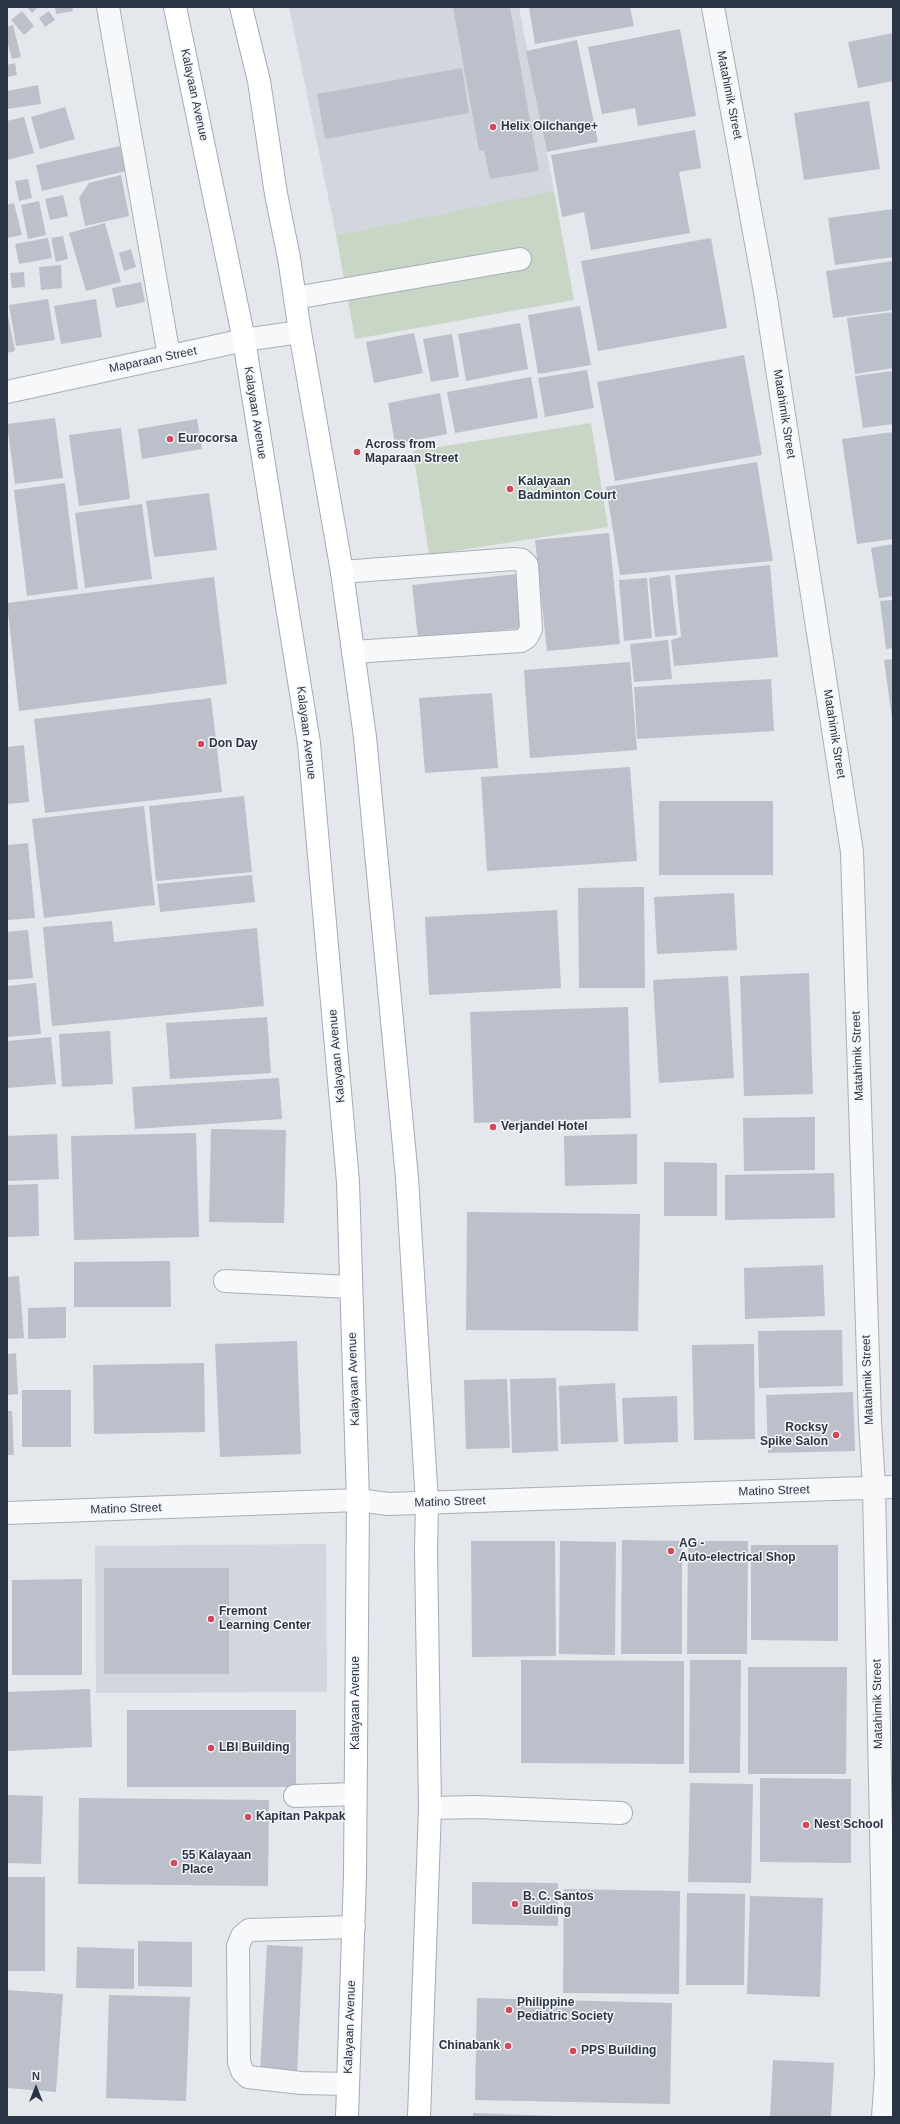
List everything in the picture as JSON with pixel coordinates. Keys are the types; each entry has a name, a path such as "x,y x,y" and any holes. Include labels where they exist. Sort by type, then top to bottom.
{"main road":[{"name":"Kalayaan Avenue","path":"175,7 244,340 309,743 348,1182 358,1500 354,1927 347,2117"},
{"path":"241,7 259,81 276,194 290,258 300,332 342,572 365,737 407,1178 427,1502 426,1549 430,1808 419,2117"}],"street":[{"path":"108,7 169,356"},
{"name":"Matahimik Street","path":"712,7 766,292 852,852 870,1422 883,1487 886,2074 883,2117"},
{"path":"295,298 520,259"},
{"name":"Maparaan Street","path":"7,392 244,340 300,332"},
{"path":"342,572 514,559 522,560 527,565 531,629 527,637 521,641 353,652"},
{"path":"225,1281 351,1287"},
{"name":"Matino Street","path":"7,1513 358,1500 388,1504 883,1487"},
{"path":"295,1796 355,1794"},
{"path":"430,1808 476,1807 621,1812"},
{"path":"348,2084 301,2083 248,2077 242,2071 239,2062 238,1946 242,1936 249,1930 354,1927"}],"shaded area":[{"path":"289,7 519,7 554,191 336,235"},
{"name":"Fremont Learning Center","path":"326,1544 327,1692 96,1693 95,1546"}],"green space":[{"path":"554,191 574,300 355,339 336,235"},
{"name":"Kalayaan Badminton Court","path":"591,423 608,527 429,555 413,451"}],"building":[{"path":"27,7 38,7 32,13"},
{"path":"55,7 72,7 73,11 56,14"},
{"path":"453,7 510,7 539,171 490,179 484,150 479,151"},
{"path":"529,7 630,7 634,26 535,44"},
{"path":"22,11 34,26 24,35 11,20"},
{"path":"49,11 55,20 45,27 39,18"},
{"path":"13,25 21,57 12,59 7,40 7,27"},
{"path":"680,29 696,116 638,126 635,108 602,114 588,47"},
{"path":"893,33 893,81 858,88 848,42"},
{"path":"577,40 598,142 547,152 526,51"},
{"path":"15,63 17,75 7,77 7,65"},
{"path":"462,68 469,113 325,139 317,94"},
{"path":"38,85 41,104 7,109 7,91"},
{"path":"869,101 880,169 804,180 794,113"},
{"path":"65,107 75,139 40,149 31,117"},
{"path":"24,117 34,153 7,160 7,121"},
{"path":"695,130 701,168 679,172 690,233 591,250 584,212 562,217 551,155"},
{"path":"120,146 126,171 42,191 36,165"},
{"path":"121,175 129,216 85,226 79,198 89,183"},
{"path":"28,179 32,198 19,201 15,181"},
{"path":"63,195 68,216 50,220 45,199"},
{"path":"39,201 46,235 28,239 21,205"},
{"path":"14,203 22,235 7,238 7,205"},
{"path":"893,209 893,257 835,265 828,218"},
{"path":"105,223 121,282 86,291 69,233"},
{"path":"63,236 68,259 56,262 51,238"},
{"path":"48,238 52,258 19,264 15,244"},
{"path":"711,238 727,328 598,351 581,261"},
{"path":"131,249 136,267 124,271 119,253"},
{"path":"893,261 893,310 833,318 826,271"},
{"path":"61,265 62,288 41,290 39,267"},
{"path":"24,272 25,287 12,288 10,273"},
{"path":"141,282 145,302 116,308 112,288"},
{"path":"48,299 55,340 16,346 9,305"},
{"path":"96,299 102,337 61,344 54,306"},
{"path":"580,306 591,365 538,374 528,315"},
{"path":"7,311 15,351 7,353"},
{"path":"893,312 893,368 855,374 847,318"},
{"path":"520,323 528,369 466,381 458,334"},
{"path":"414,333 423,373 374,383 366,342"},
{"path":"452,334 459,377 431,382 423,339"},
{"path":"744,355 762,455 615,481 597,382"},
{"path":"587,370 594,408 545,417 538,378"},
{"path":"893,371 893,424 863,428 855,376"},
{"path":"531,377 538,418 455,433 447,392"},
{"path":"440,393 447,434 395,444 388,403"},
{"path":"55,418 63,478 15,484 7,424"},
{"name":"Eurocorsa","path":"197,419 202,449 142,459 138,429"},
{"path":"121,428 130,499 79,506 69,435"},
{"path":"893,432 893,539 857,544 842,439"},
{"path":"757,462 773,561 620,575 606,487"},
{"path":"65,483 78,589 27,596 14,490"},
{"path":"209,493 217,550 154,557 146,501"},
{"path":"142,504 152,579 85,588 75,513"},
{"path":"609,533 620,644 547,651 535,540"},
{"path":"893,544 893,596 879,598 871,548"},
{"path":"770,565 778,657 674,666 671,640 681,637 675,575"},
{"path":"517,574 522,628 418,638 412,585"},
{"path":"670,575 677,635 655,637 649,578"},
{"path":"214,577 227,684 19,711 7,603"},
{"path":"647,578 652,638 624,641 619,580"},
{"path":"893,600 893,648 886,649 880,601"},
{"path":"668,640 672,679 634,682 630,644"},
{"path":"893,659 893,719 892,719 884,660"},
{"path":"630,662 637,750 530,758 524,670"},
{"path":"771,679 774,731 637,739 634,687"},
{"path":"492,693 498,768 425,773 419,698"},
{"path":"211,698 222,792 45,813 34,719"},
{"path":"24,745 29,802 7,804 7,747"},
{"path":"630,767 637,861 487,871 481,777"},
{"path":"244,796 252,872 156,881 149,806"},
{"path":"659,801 773,801 773,875 659,875"},
{"path":"144,806 155,905 44,918 32,819"},
{"path":"28,843 35,918 7,920 7,845"},
{"path":"252,875 255,902 160,912 157,884"},
{"path":"644,887 645,988 579,988 578,888"},
{"path":"734,893 737,950 657,954 654,897"},
{"path":"557,910 561,988 429,995 425,917"},
{"path":"112,921 114,942 257,928 264,1006 52,1026 43,927"},
{"path":"28,930 33,978 7,980 7,932"},
{"path":"809,973 813,1094 744,1096 740,976"},
{"path":"728,976 734,1078 659,1083 653,980"},
{"path":"36,983 41,1034 7,1037 7,986"},
{"path":"628,1007 631,1118 474,1123 470,1012"},
{"path":"267,1017 271,1073 170,1079 166,1023"},
{"path":"110,1031 113,1084 62,1087 59,1034"},
{"path":"51,1037 56,1084 7,1088 7,1041"},
{"path":"279,1078 282,1119 135,1129 132,1087"},
{"path":"815,1117 815,1170 744,1171 743,1118"},
{"path":"211,1129 286,1130 284,1223 209,1222"},
{"path":"196,1133 199,1237 74,1240 71,1136"},
{"path":"57,1134 59,1179 7,1181 7,1136"},
{"path":"637,1134 637,1184 565,1186 564,1136"},
{"path":"664,1162 717,1163 717,1216 664,1216"},
{"path":"834,1173 835,1218 725,1220 725,1175"},
{"path":"38,1184 39,1236 7,1237 7,1185"},
{"path":"467,1212 640,1214 638,1331 466,1330"},
{"path":"170,1261 171,1307 74,1307 74,1262"},
{"path":"823,1265 825,1316 745,1319 744,1268"},
{"path":"19,1276 24,1338 7,1339 7,1277"},
{"path":"66,1307 66,1338 28,1339 28,1308"},
{"path":"842,1330 843,1386 759,1388 758,1331"},
{"path":"297,1341 301,1454 220,1457 215,1344"},
{"path":"754,1344 755,1439 694,1440 692,1345"},
{"path":"16,1353 18,1394 7,1395 7,1354"},
{"path":"204,1363 205,1432 94,1434 93,1365"},
{"path":"556,1378 558,1451 512,1453 510,1379"},
{"path":"507,1379 510,1448 466,1449 464,1380"},
{"path":"615,1383 618,1442 561,1444 559,1386"},
{"path":"22,1390 71,1390 71,1447 22,1447"},
{"path":"853,1392 855,1451 768,1453 766,1395"},
{"path":"677,1396 678,1442 624,1444 622,1398"},
{"path":"7,1411 12,1411 14,1455 7,1455"},
{"path":"622,1540 682,1541 682,1654 621,1654"},
{"path":"471,1541 555,1541 556,1656 472,1657"},
{"path":"560,1541 616,1542 615,1655 559,1654"},
{"path":"688,1541 748,1541 747,1654 687,1654"},
{"path":"751,1545 838,1545 838,1641 751,1640"},
{"path":"104,1568 229,1568 229,1674 104,1674"},
{"path":"82,1579 82,1675 12,1675 12,1580"},
{"path":"521,1660 684,1661 684,1764 521,1763"},
{"path":"690,1660 741,1660 740,1773 689,1773"},
{"path":"748,1667 847,1667 846,1774 748,1774"},
{"path":"90,1689 92,1747 7,1751 7,1692"},
{"name":"LBI Building","path":"127,1710 296,1710 296,1787 127,1787"},
{"path":"760,1778 851,1779 851,1863 760,1862"},
{"path":"690,1783 753,1784 751,1883 688,1882"},
{"path":"7,1795 43,1796 41,1864 7,1863"},
{"name":"55 Kalayaan Place","path":"79,1798 269,1800 268,1886 78,1884"},
{"path":"7,1877 45,1877 45,1971 7,1971"},
{"name":"B. C. Santos Building","path":"472,1882 558,1883 558,1926 472,1924"},
{"path":"564,1889 680,1891 679,1994 563,1993"},
{"path":"687,1893 745,1894 744,1985 686,1985"},
{"path":"750,1896 823,1898 820,1997 747,1994"},
{"path":"138,1941 192,1942 192,1987 138,1986"},
{"path":"267,1945 303,1947 297,2075 260,2073"},
{"path":"77,1947 134,1949 134,1989 76,1988"},
{"path":"7,1990 63,1994 56,2092 7,2088"},
{"path":"109,1995 190,1997 186,2101 106,2098"},
{"name":"PPS Building","path":"477,1998 672,2003 670,2104 475,2100"},
{"path":"773,2060 834,2063 831,2117 770,2117"},
{"path":"473,2113 555,2116 555,2117 473,2117"}],"place":[{"name":"Helix Oilchange+","path":"493,127"},
{"name":"Eurocorsa","path":"170,439"},
{"name":"Across from Maparaan Street","path":"357,452"},
{"name":"Kalayaan Badminton Court","path":"510,489"},
{"name":"Don Day","path":"201,744"},
{"name":"Verjandel Hotel","path":"493,1127"},
{"name":"Rocksy Spike Salon","path":"836,1435"},
{"name":"AG - Auto-electrical Shop","path":"671,1551"},
{"name":"Fremont Learning Center","path":"211,1619"},
{"name":"LBI Building","path":"211,1748"},
{"name":"Kapitan Pakpak","path":"248,1817"},
{"name":"Nest School","path":"806,1825"},
{"name":"55 Kalayaan Place","path":"174,1863"},
{"name":"B. C. Santos Building","path":"515,1904"},
{"name":"Philippine Pediatric Society","path":"509,2010"},
{"name":"Chinabank","path":"508,2046"},
{"name":"PPS Building","path":"573,2051"}]}
